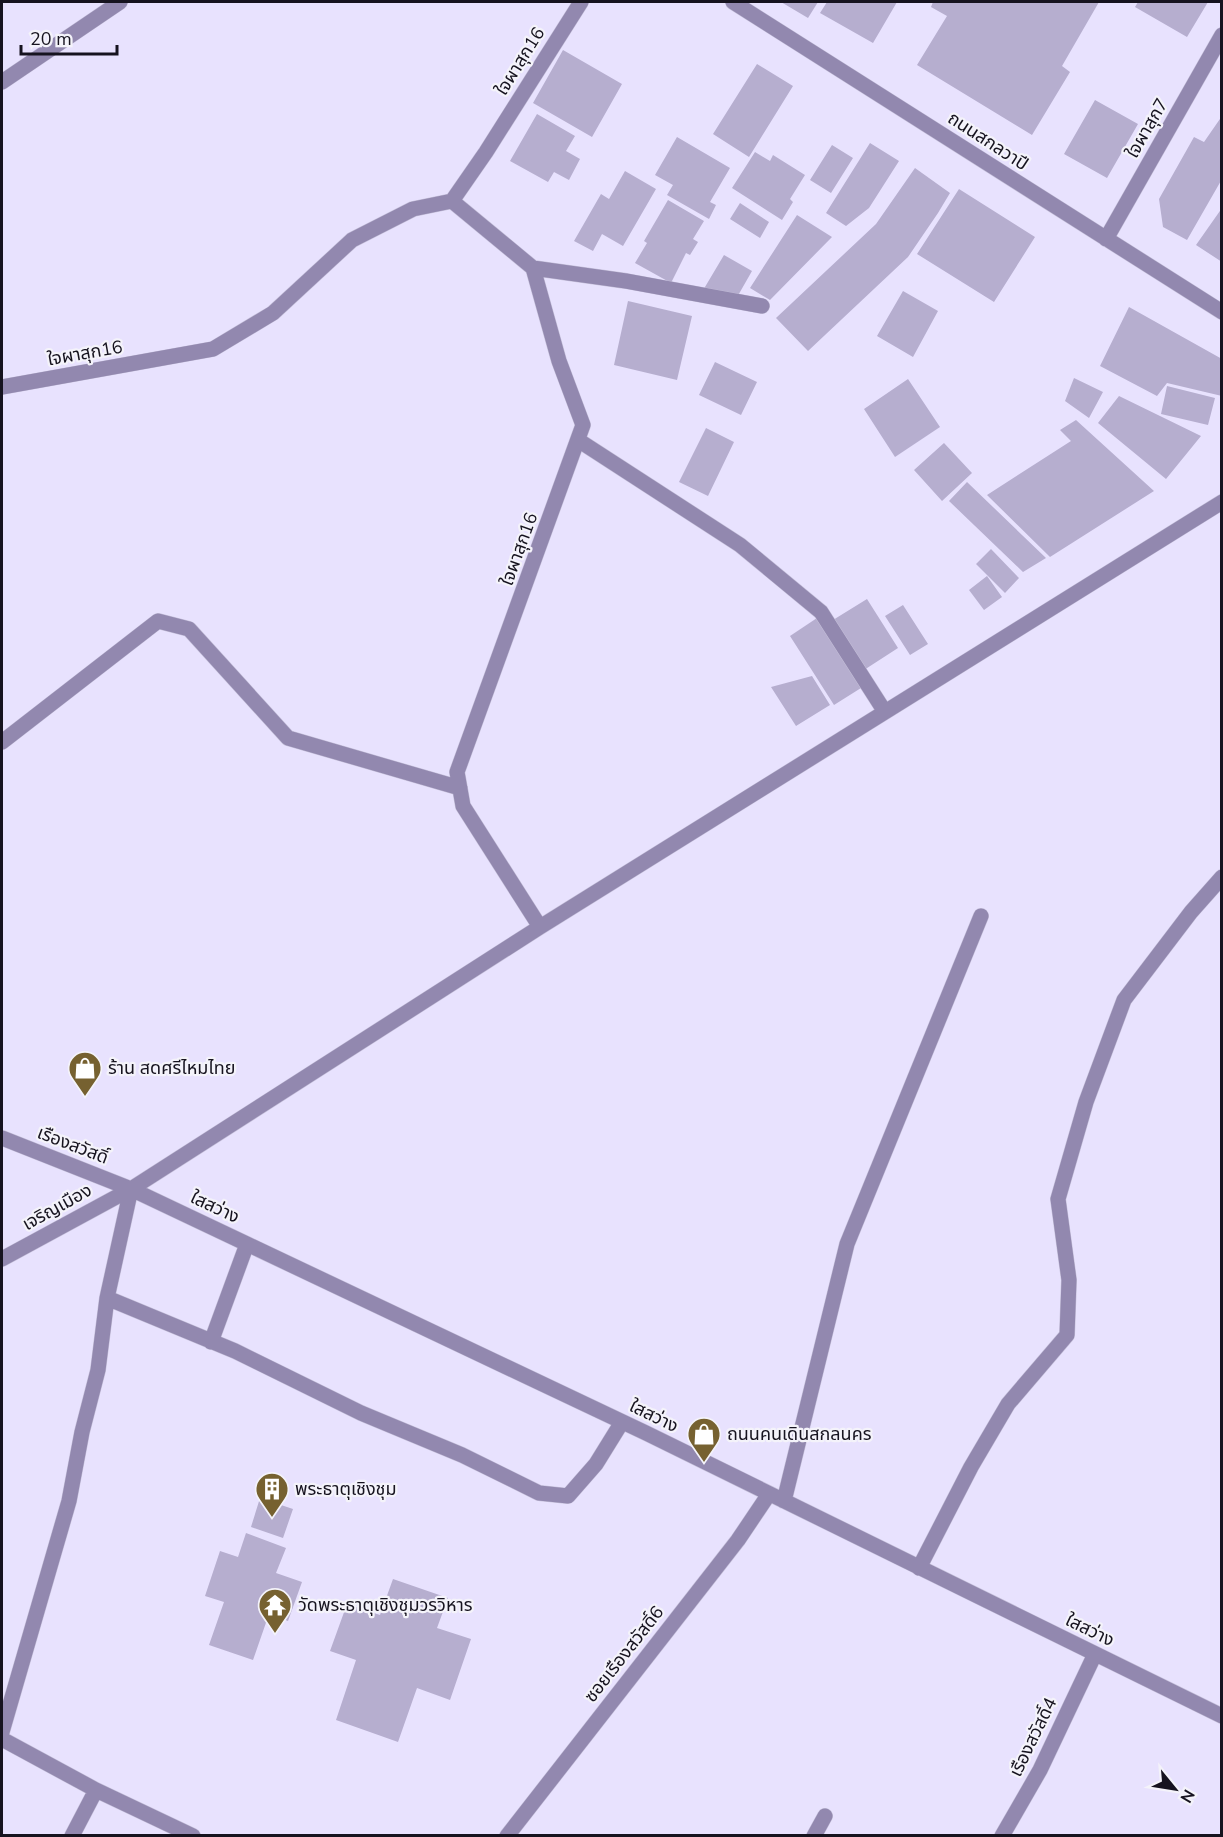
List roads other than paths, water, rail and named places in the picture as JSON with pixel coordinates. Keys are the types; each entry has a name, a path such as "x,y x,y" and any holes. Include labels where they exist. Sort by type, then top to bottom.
{"street":[{"path":"2,82 120,2"},
{"name":"ใจผาสุก16","path":"2,387 213,350 273,313 352,240 413,209 452,201 486,152 581,2"},
{"name":"ถนนสกลวาปี","path":"733,2 1221,312"},
{"name":"ใจผาสุก7","path":"1106,239 1221,36"},
{"path":"452,201 533,268 626,281 762,306"},
{"name":"ใจผาสุก16","path":"533,268 559,361 583,425 457,772 463,806 540,927"},
{"path":"578,440 740,545 821,612 885,712"},
{"name":"เจริญเมือง","path":"2,1259 131,1189 540,927 1221,502"},
{"path":"2,742 158,621 189,629 288,738 460,788"},
{"path":"919,1568 1008,1404 1068,1335 1070,1280 1058,1199 1086,1102 1124,1000 1191,912 1221,877"},
{"path":"784,1501 847,1244 981,916"},
{"name":"เรืองสวัสดิ์","path":"2,1138 131,1189"},
{"path":"2,1732 69,1501 82,1432 98,1370 107,1298 131,1189"},
{"name":"ใสสว่าง","path":"131,1189 622,1422 1221,1716"},
{"path":"211,1341 247,1244"},
{"path":"107,1298 235,1351 361,1413 462,1455 539,1493 568,1496 596,1464 622,1422"},
{"name":"ซอยเรืองสวัสดิ์6","path":"507,1836 738,1540 769,1494"},
{"name":"เรืองสวัสดิ์4","path":"1002,1836 1040,1770 1095,1654"},
{"path":"2,1739 96,1790 193,1836"},
{"path":"72,1836 96,1790"},
{"path":"814,1836 825,1816"}],"place":[{"name":"ร้าน สดศรีไหมไทย","path":"85,1097"},
{"name":"ถนนคนเดินสกลนคร","path":"704,1463"},
{"name":"พระธาตุเชิงชุม","path":"272,1518"},
{"name":"วัดพระธาตุเชิงชุมวรวิหาร","path":"275,1634"}]}
